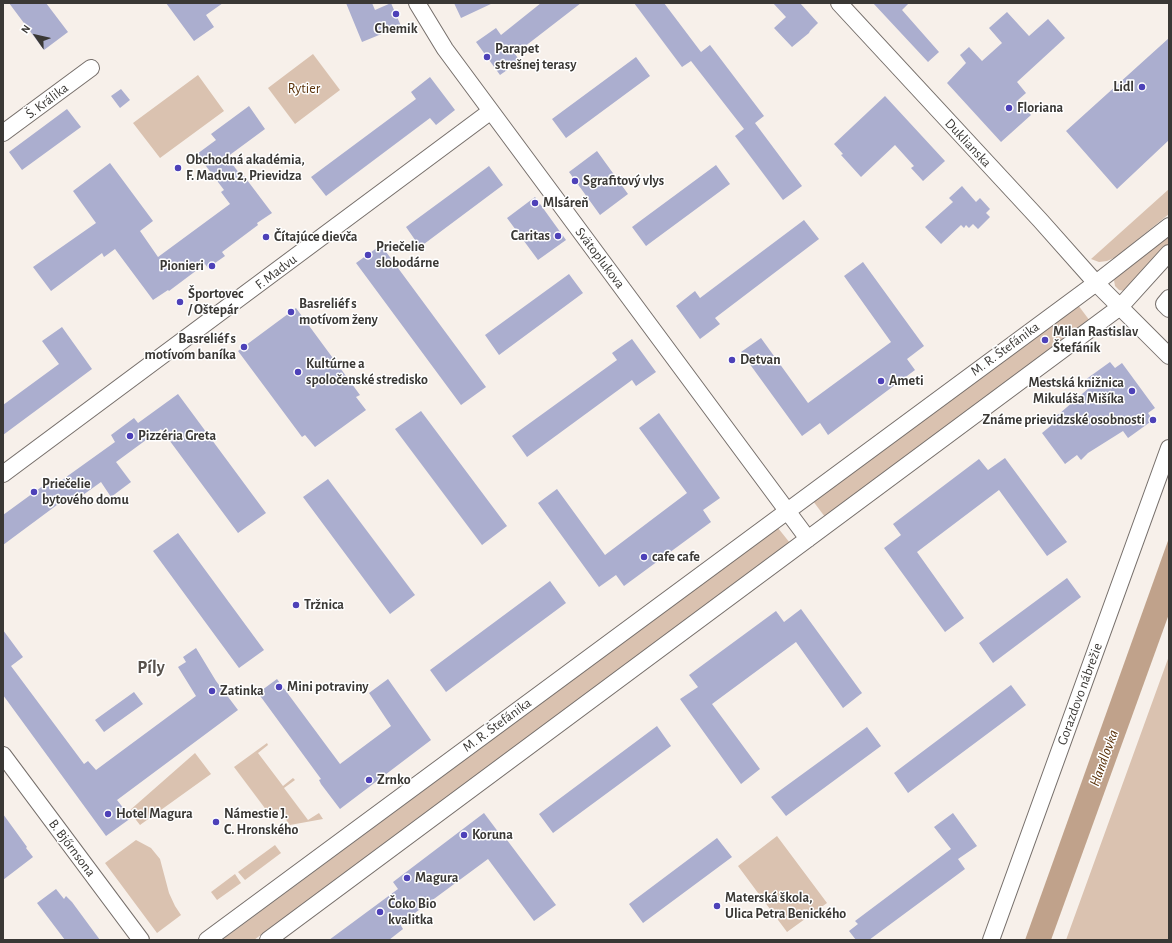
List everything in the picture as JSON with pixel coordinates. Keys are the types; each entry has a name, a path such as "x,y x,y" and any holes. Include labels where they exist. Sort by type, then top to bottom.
{"street":[{"name":"Svätoplukova","path":"416,3 445,49 491,112 787,511"},
{"name":"Duklianska","path":"839,3 1040,220 1096,283"},
{"name":"Š. Králika","path":"3,133 90,68"},
{"name":"F. Madvu","path":"3,474 491,112"},
{"name":"M. R. Štefánika","path":"207,940 1096,283 1169,226"},
{"path":"268,940 1120,307 1169,253"},
{"path":"1096,283 1169,356"},
{"path":"1169,298 1164,304 1169,309"},
{"name":"Gorazdovo nábrežie","path":"991,940 1169,448"},
{"path":"787,511 808,539"},
{"name":"B. Bjőrnsona","path":"3,755 141,940"}],"green space":[{"name":"Rytier","path":"313,54 340,90 295,124 268,88"},
{"path":"198,75 224,111 160,158 133,123"},
{"path":"1169,189 1169,214 1116,257 1107,261 1099,262 1091,259"},
{"path":"1169,233 1169,245 1131,286 1125,291 1119,290 1115,286 1114,280 1119,274"},
{"path":"1078,305 1090,321 825,517 813,501"},
{"path":"778,528 790,543 254,940 222,940"},
{"path":"1169,656 1169,940 1066,940"},
{"path":"267,743 268,745 258,753 283,786 293,778 295,780 284,788 308,820 319,813 323,819 290,825 278,809 270,815 234,767"},
{"path":"195,753 211,774 140,825 129,811"},
{"path":"777,836 827,903 787,932 738,866"},
{"path":"136,840 151,848 160,859 169,893 181,915 157,933 105,863"},
{"path":"275,845 281,853 245,880 238,872"},
{"path":"235,874 241,883 217,900 211,892"}],"water":[{"name":"Handlovka","path":"1169,538 1169,614 1051,940 1025,940"}],"building":[{"path":"9,3 46,3 68,32 44,50"},
{"path":"166,3 223,3 206,15 214,27 194,41"},
{"path":"346,3 372,3 375,10 391,3 401,26 362,42"},
{"path":"454,3 493,3 461,18"},
{"path":"541,3 581,3 515,54 520,61 500,75 476,42 496,28 501,35"},
{"path":"634,3 664,3 701,52 710,45 764,116 755,123 802,186 783,200 735,136 744,129 691,61 682,67"},
{"path":"773,3 800,3 818,23 809,33 792,47 774,28 786,17"},
{"path":"873,3 909,3 902,10 939,52 928,62"},
{"path":"1007,12 1029,36 1048,19 1065,38 1017,82 1026,93 1018,100 1031,115 1001,142 947,83 966,63 960,55 969,47 982,61 1002,43 989,28"},
{"name":"Lidl","path":"1169,38 1169,140 1117,189 1066,131"},
{"path":"636,57 650,76 566,138 552,119"},
{"path":"430,77 455,110 436,125 430,118 326,196 311,177 416,99 411,92"},
{"path":"121,89 130,100 120,108 111,96"},
{"path":"885,96 945,161 923,181 911,168 914,166 895,145 861,177 841,155 843,154 834,144"},
{"path":"249,106 265,129 227,157 242,177 244,176 272,213 257,223 258,225 222,252 225,256 208,268 205,264 169,291 168,290 153,300 115,249 104,257 102,253 51,291 33,267 96,223 73,191 110,163 153,221 140,231 158,257 230,204 221,192 224,190 197,154 216,140 211,134"},
{"path":"67,109 81,127 22,170 9,152"},
{"path":"597,151 628,194 600,215 569,172"},
{"path":"716,165 730,184 646,246 632,227"},
{"path":"489,166 503,185 420,247 406,227"},
{"path":"962,186 976,202 980,198 990,209 986,213 990,217 978,229 973,224 969,228 966,225 964,228 961,225 941,244 925,227 953,202 949,198"},
{"path":"535,197 566,240 538,260 507,218"},
{"path":"804,220 819,239 715,318 720,324 700,339 676,306 695,291 700,298"},
{"path":"381,245 486,387 461,405 356,263"},
{"path":"863,262 924,346 907,359 915,370 828,435 820,423 802,436 741,352 761,338 808,403 891,342 844,276"},
{"path":"569,274 583,293 499,355 485,335"},
{"name":"Kultúrne a spoločenské stredisko","path":"296,308 360,395 356,397 366,410 315,447 305,435 302,437 238,351"},
{"path":"62,327 92,369 3,435 3,405 59,364 42,341"},
{"path":"632,339 656,372 636,386 632,380 527,457 512,436 617,360 612,353"},
{"path":"1110,362 1115,368 1122,363 1155,408 1148,413 1153,420 1128,438 1123,431 1088,453 1081,460 1077,455 1065,464 1042,433 1053,424 1050,419 1059,414 1090,387 1085,380"},
{"path":"178,394 266,513 238,533 161,429 116,462 131,482 111,497 101,482 69,505 65,499 3,545 3,515 51,480 55,485 115,442 111,435 134,418 138,423"},
{"path":"421,411 507,526 482,545 395,429"},
{"path":"659,413 720,498 703,510 711,522 624,586 616,575 599,587 538,503 557,489 605,555 687,493 639,428"},
{"path":"1005,458 1067,542 1047,556 999,490 917,552 964,618 945,632 884,548 901,535 893,524 979,459 988,470"},
{"path":"328,479 415,595 390,614 303,497"},
{"path":"178,533 264,650 239,668 153,551"},
{"path":"1067,578 1081,597 993,663 979,643"},
{"path":"550,581 566,603 446,692 430,670"},
{"path":"801,609 862,693 843,708 796,642 712,704 760,769 741,784 680,699 698,687 689,675 776,611 784,622"},
{"path":"3,630 23,657 11,666 84,764 88,761 96,770 196,696 178,667 186,662 183,657 196,648 216,681 238,710 117,800 131,818 106,836 3,695"},
{"path":"277,679 340,764 391,726 369,693 388,679 431,740 340,809 321,784 319,780 321,779 258,693"},
{"path":"1011,685 1026,705 908,793 894,773"},
{"path":"134,692 143,704 104,732 95,720"},
{"path":"657,726 671,746 553,833 539,814"},
{"path":"867,727 881,746 786,816 771,797"},
{"path":"484,813 505,841 507,840 556,905 534,921 488,859 400,924 403,929 389,940 329,940 398,889 393,882"},
{"path":"953,813 977,846 958,859 965,869 869,940 856,940 849,931 858,924 855,921 951,849 934,827"},
{"path":"3,814 33,857 3,880"},
{"path":"717,838 732,857 643,923 629,904"},
{"path":"56,889 64,899 66,896 72,902 100,940 65,940 37,903"}],"place":[{"name":"Chemik","path":"396,14"},
{"name":"Parapet strešnej terasy","path":"487,57"},
{"name":"Lidl","path":"1142,87"},
{"name":"Floriana","path":"1009,108"},
{"name":"Obchodná akadémia, F. Madvu 2, Prievidza","path":"178,168"},
{"name":"Sgrafitový vlys","path":"575,181"},
{"name":"Mlsáreň","path":"535,203"},
{"name":"Caritas","path":"558,236"},
{"name":"Čítajúce dievča","path":"266,237"},
{"name":"Priečelie slobodárne","path":"368,255"},
{"name":"Pionieri","path":"212,266"},
{"name":"Športovec / Oštepár","path":"180,302"},
{"name":"Basreliéf s motívom ženy","path":"291,312"},
{"name":"Milan Rastislav Štefánik","path":"1045,340"},
{"name":"Basreliéf s motívom baníka","path":"244,347"},
{"name":"Detvan","path":"732,360"},
{"name":"Kultúrne a spoločenské stredisko","path":"298,372"},
{"name":"Ameti","path":"881,381"},
{"name":"Mestská knižnica Mikuláša Mišíka","path":"1132,391"},
{"name":"Známe prievidzské osobnosti","path":"1153,420"},
{"name":"Pizzéria Greta","path":"130,436"},
{"name":"Priečelie bytového domu","path":"34,492"},
{"name":"cafe cafe","path":"644,557"},
{"name":"Tržnica","path":"296,605"},
{"name":"Mini potraviny","path":"279,687"},
{"name":"Zatinka","path":"212,691"},
{"name":"Zrnko","path":"369,780"},
{"name":"Hotel Magura","path":"108,814"},
{"name":"Námestie J. C. Hronského","path":"216,822"},
{"name":"Koruna","path":"464,835"},
{"name":"Magura","path":"407,878"},
{"name":"Materská škola, Ulica Petra Benického","path":"717,906"},
{"name":"Čoko Bio kvalitka","path":"380,912"}],"district":[{"name":"Píly","path":"151,668"}]}
